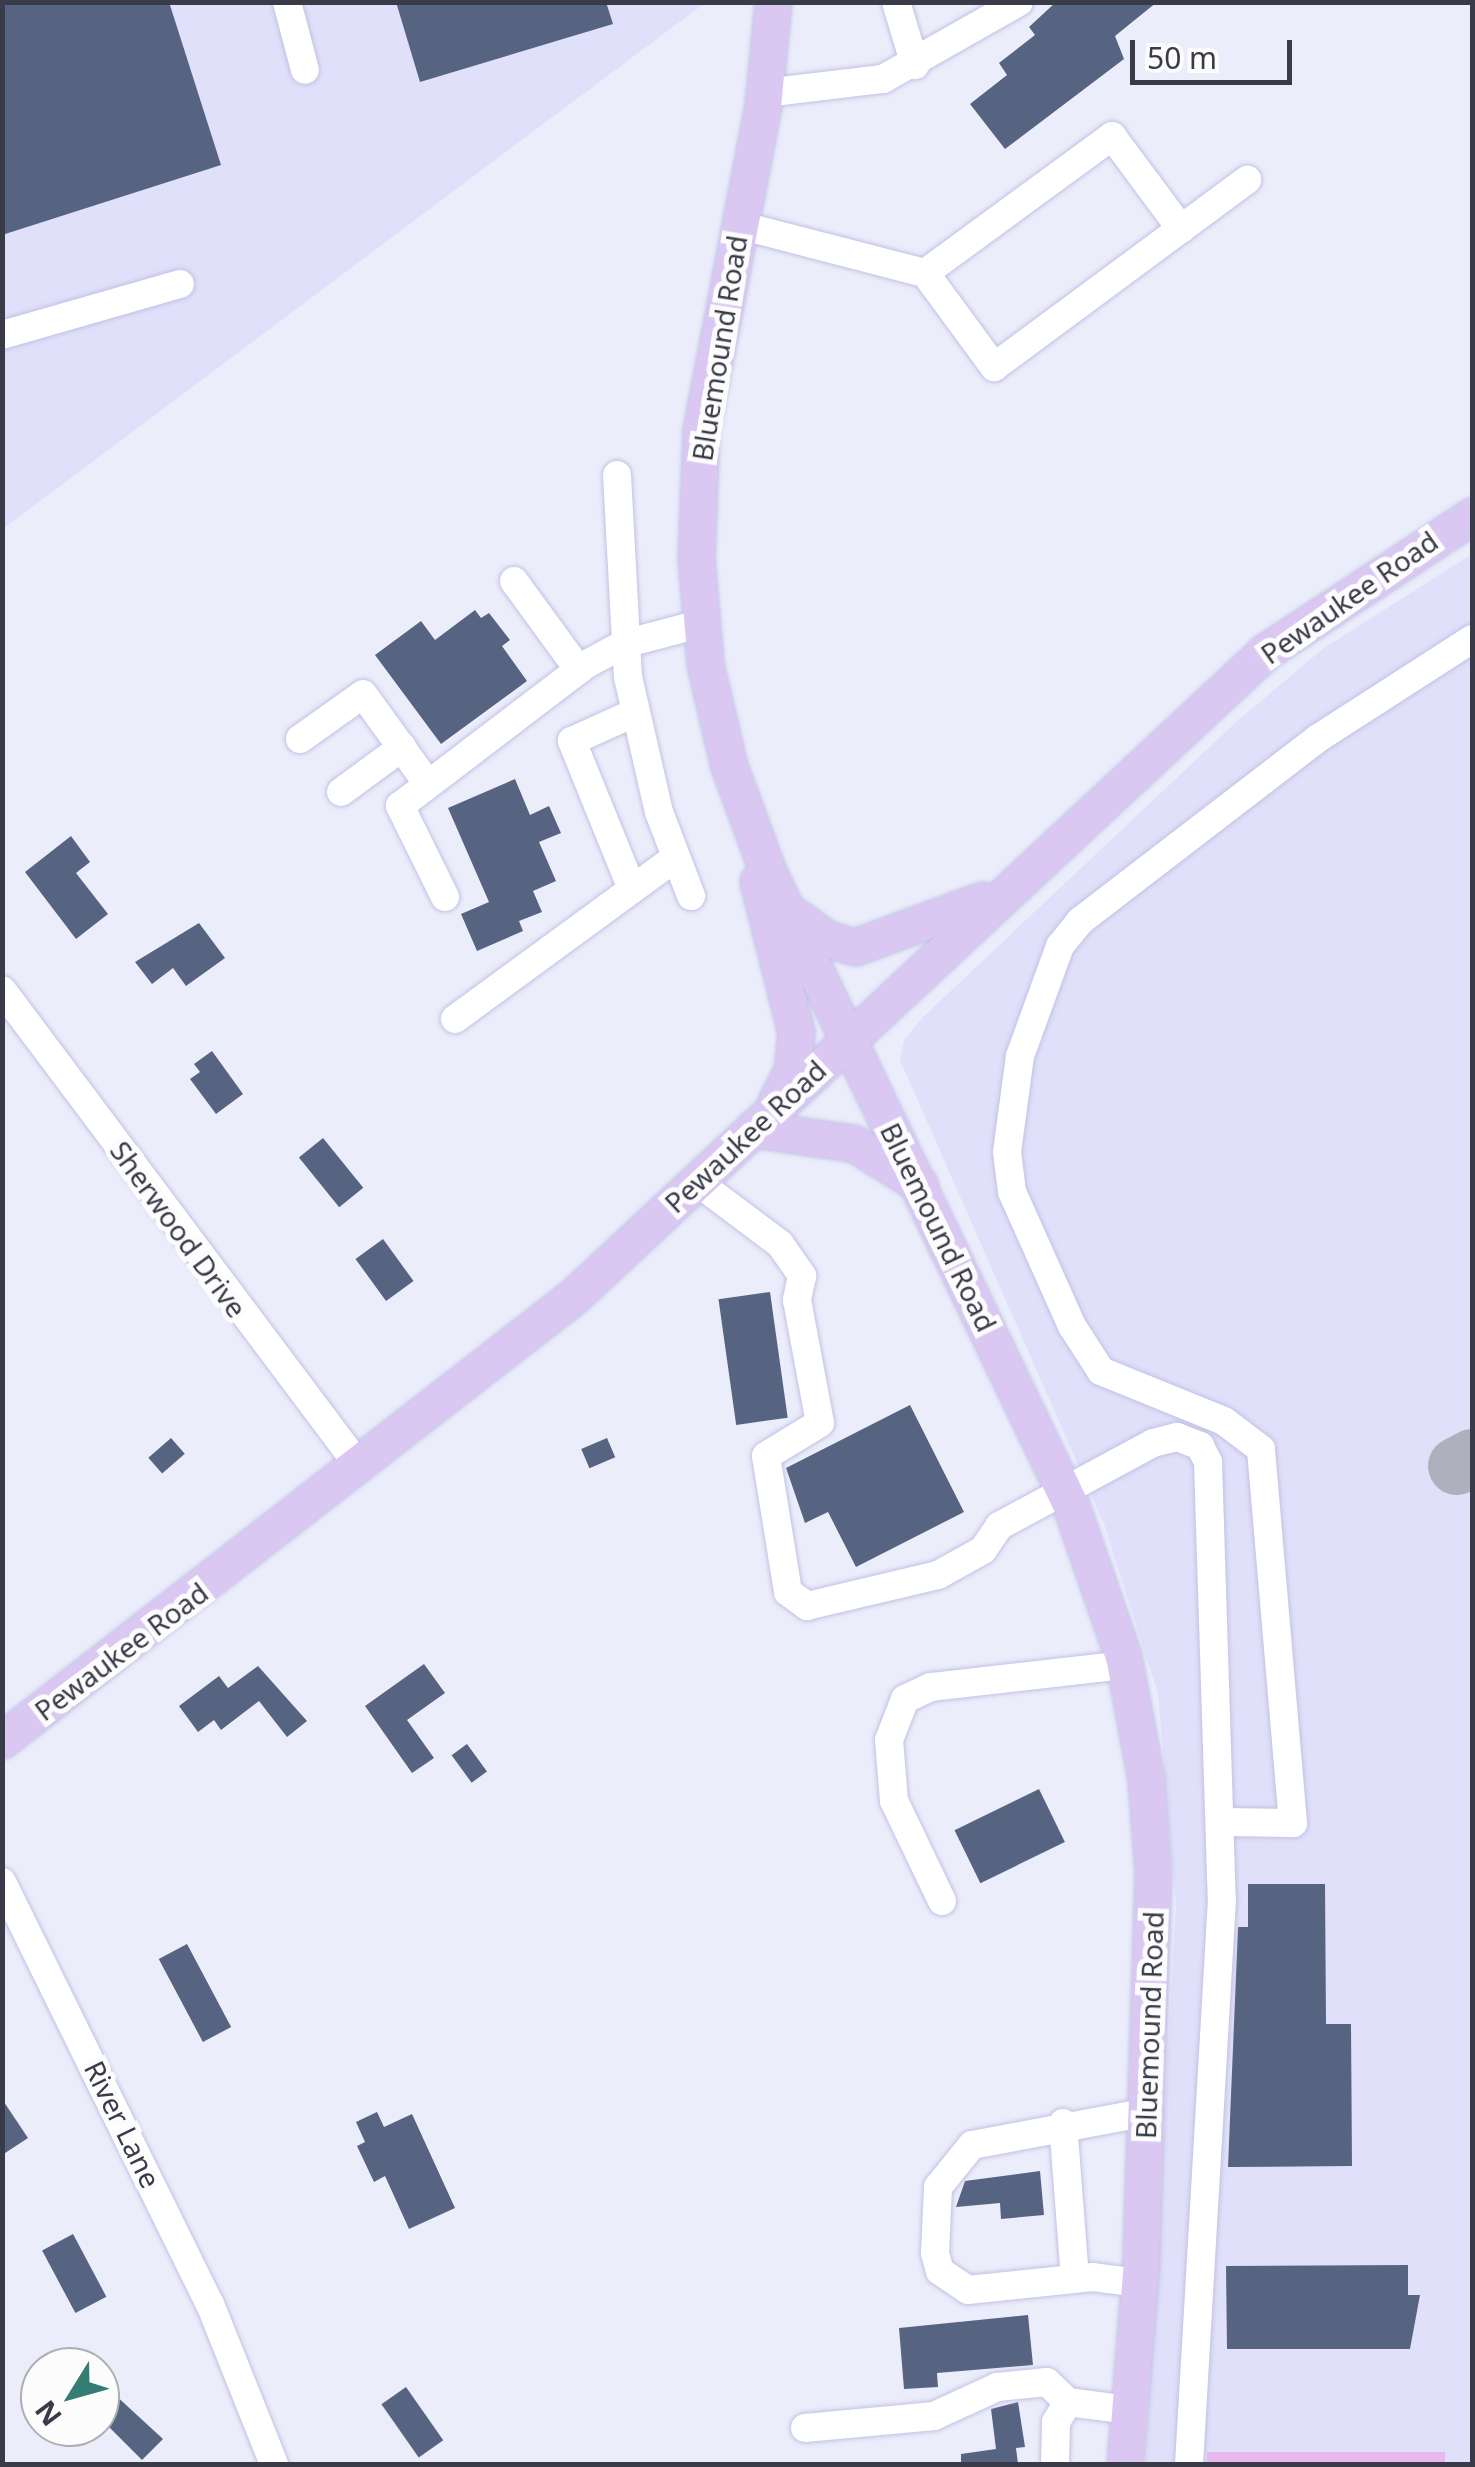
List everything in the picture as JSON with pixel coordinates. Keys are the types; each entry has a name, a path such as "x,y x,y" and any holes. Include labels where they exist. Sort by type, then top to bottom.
{"main road":[{"name":"Bluemound Road","path":"773,2 764,92 701,428 700,624 719,732 757,844 784,908 921,1185 1065,1494 1125,1665 1153,1872 1140,2283 1124,2464"},
{"name":"Pewaukee Road","path":"2,1740 574,1296 1266,652 1472,516"},
{"path":"757,844 760,903 796,1032 792,1070 759,1123 853,1143 921,1185"},
{"path":"784,908 827,940 855,947 1006,890"}],"street":[{"path":"287,2 305,70"},
{"path":"896,2 915,66"},
{"path":"764,92 838,90 915,66 1019,2"},
{"path":"925,273 1112,136 1181,230"},
{"path":"739,225 925,273 994,367 1247,180"},
{"path":"2,335 180,284"},
{"path":"617,475 624,644 634,713 675,858 691,896"},
{"path":"514,581 579,670"},
{"path":"445,897 400,806 579,670 624,644 700,624"},
{"path":"1222,1822 1293,1822 1261,1449 1224,1422 1101,1371 1072,1326 1012,1192 1007,1152 1020,1056 1060,946 1080,920 1317,740 1472,640"},
{"path":"300,739 364,694 428,784"},
{"path":"632,889 572,741 634,713"},
{"path":"341,792 402,747"},
{"path":"455,1019 675,858"},
{"name":"Sherwood Drive","path":"2,990 358,1466"},
{"path":"696,1181 780,1244 802,1276 797,1300 820,1423 766,1456 788,1592 807,1606 938,1575 984,1550 999,1526 1177,1437 1200,1446 1208,1462 1222,1822 1189,2464"},
{"path":"942,1901 894,1802 889,1740 905,1699 931,1687 1125,1665"},
{"name":"River Lane","path":"2,1882 210,2304 232,2371 274,2464"},
{"path":"1140,2283 1075,2279 968,2290 940,2271 935,2253 938,2187 948,2165 972,2145 1063,2123 1148,2112"},
{"path":"1063,2123 1075,2279"},
{"path":"806,2428 934,2416 1014,2385 1048,2382 1068,2402 1129,2410"},
{"path":"1055,2464 1056,2422 1068,2402"}],"shaded area":[{"path":"3,3 705,3 3,529"},
{"path":"1472,554 1472,2464 1146,2464 1176,1904 1158,1694 1104,1524 900,1060 904,1040 922,1018 1237,721 1324,648"},
{"path":"1207,2452 1445,2452 1445,2464 1207,2464"}],"building":[{"path":"2,2 169,2 221,165 2,235"},
{"path":"396,2 606,2 613,24 420,82"},
{"path":"1056,2 1157,2 1115,36 1124,59 1005,149 970,104 1007,75 999,63 1035,35 1029,27"},
{"path":"475,610 481,618 489,613 510,640 502,646 527,681 441,744 375,655 421,621 435,640"},
{"path":"515,779 530,815 549,806 561,833 539,842 556,881 533,891 542,912 519,921 523,931 477,951 461,914 489,902 448,808"},
{"path":"71,836 90,862 76,873 108,914 76,939 25,872"},
{"path":"199,923 225,958 186,986 173,968 152,984 135,962"},
{"path":"212,1051 243,1094 216,1114 190,1079 200,1072 194,1064"},
{"path":"323,1138 363,1188 339,1207 299,1158"},
{"path":"383,1239 414,1281 386,1301 355,1259"},
{"path":"770,1292 788,1418 736,1425 719,1299"},
{"path":"910,1405 964,1512 856,1567 828,1512 805,1523 786,1468"},
{"path":"171,1438 185,1454 162,1474 148,1458"},
{"path":"607,1438 615,1457 589,1468 581,1449"},
{"path":"424,1664 445,1693 407,1720 434,1758 412,1773 365,1706"},
{"path":"258,1666 307,1721 287,1737 259,1701 221,1730 214,1720 198,1732 179,1706 219,1676 228,1688"},
{"path":"467,1744 487,1772 472,1783 452,1755"},
{"path":"1039,1789 1065,1842 980,1883 955,1830"},
{"path":"1248,1884 1325,1884 1326,2024 1351,2024 1352,2166 1228,2167 1238,1927 1248,1927"},
{"path":"187,1944 231,2027 203,2042 159,1959"},
{"path":"2,2099 28,2138 2,2155"},
{"path":"377,2112 384,2127 412,2114 455,2208 409,2229 385,2176 374,2182 357,2146 365,2142 356,2122"},
{"path":"1040,2171 1044,2215 1001,2219 1000,2203 956,2207 965,2181"},
{"path":"73,2234 106,2297 75,2313 42,2250"},
{"path":"1408,2265 1408,2295 1420,2295 1410,2349 1227,2349 1226,2266"},
{"path":"1028,2315 1033,2365 937,2373 938,2387 904,2389 899,2328"},
{"path":"406,2387 443,2440 419,2457 381,2404"},
{"path":"120,2399 163,2439 142,2460 120,2438"},
{"path":"1018,2402 1025,2447 1016,2448 1018,2464 961,2464 961,2454 996,2449 991,2409"}],"taxiway":[{"path":"1457,1466 1472,1458"}]}
